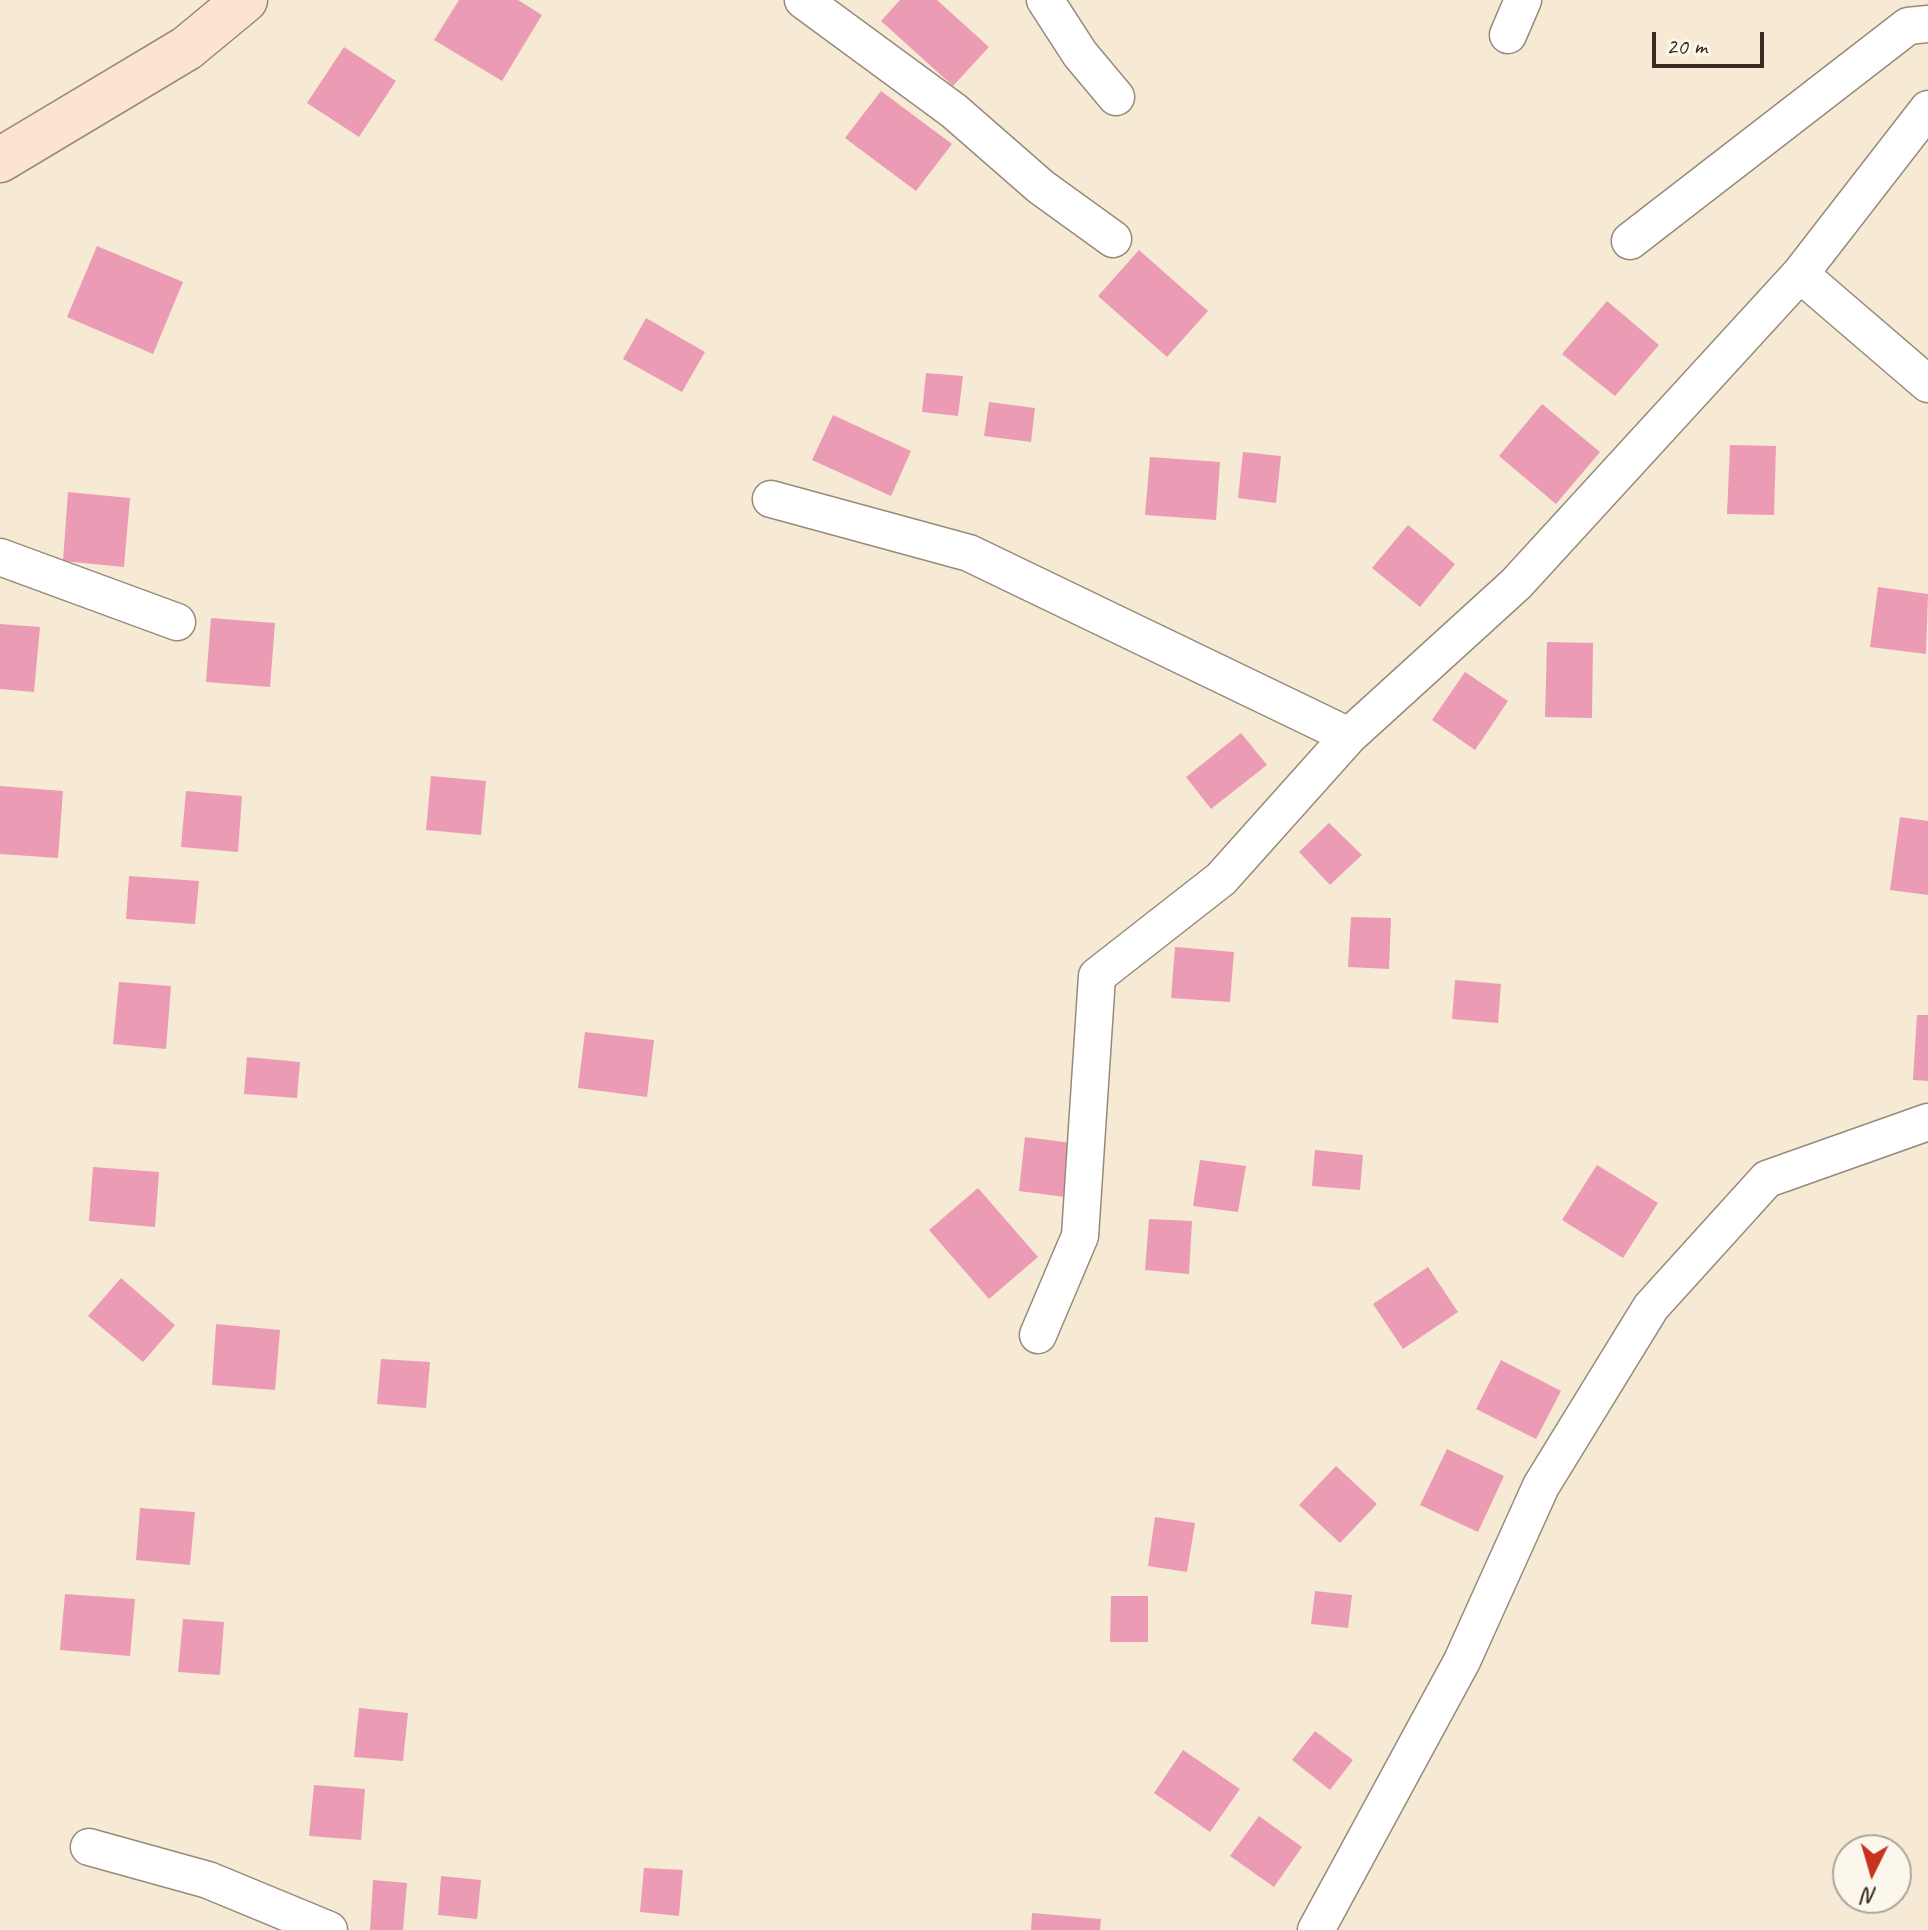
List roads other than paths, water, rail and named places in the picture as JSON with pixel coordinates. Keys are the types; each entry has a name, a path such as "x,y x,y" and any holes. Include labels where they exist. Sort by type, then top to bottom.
{"main road":[{"path":"0,160 187,48 245,0"}],"street":[{"path":"803,0 954,111 1041,187 1113,239"},
{"path":"1045,0 1080,54 1116,97"},
{"path":"1508,35 1523,0"},
{"path":"1630,241 1908,26 1928,24"},
{"path":"1038,1335 1080,1236 1097,976 1221,879 1349,736 1516,584 1800,274 1928,109"},
{"path":"1800,274 1928,384"},
{"path":"771,499 969,553 1349,736"},
{"path":"0,557 177,622"},
{"path":"1316,1930 1462,1661 1541,1486 1651,1307 1767,1179 1928,1122"},
{"path":"89,1847 208,1880 329,1930"}]}
